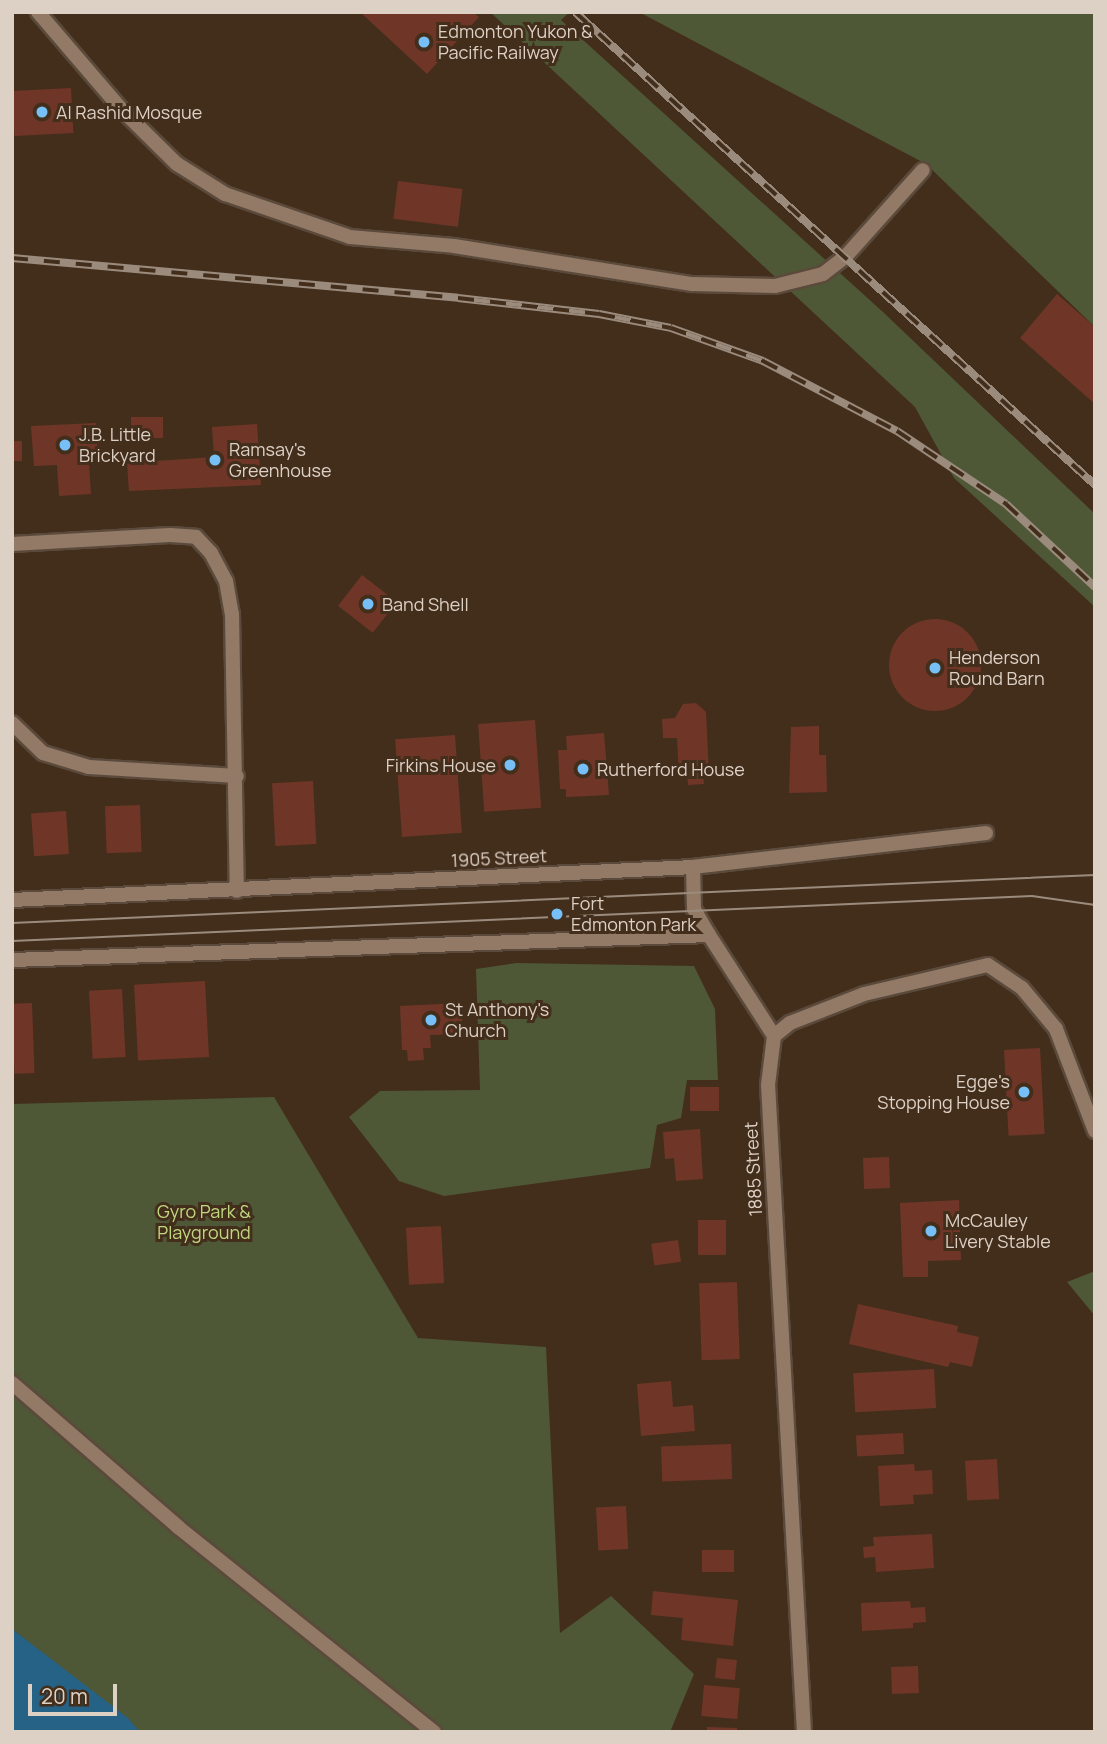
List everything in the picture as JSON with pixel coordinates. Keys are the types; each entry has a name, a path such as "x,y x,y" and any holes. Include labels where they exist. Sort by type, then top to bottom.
{"street":[{"path":"38,12 121,109 177,164 225,194 350,237 454,246 692,284 775,286 823,274 846,256 923,170"},
{"path":"12,544 196,537 211,553 228,588 237,776 237,891"},
{"path":"12,723 43,753 89,767 237,776"},
{"name":"1905 Street","path":"12,900 693,867 986,833"},
{"path":"693,867 694,909 774,1036 790,1023 864,993 988,965 1022,988 1056,1029 1095,1131"},
{"path":"12,960 709,935"},
{"name":"1885 Street","path":"774,1036 768,1085 804,1732"},
{"path":"12,1383 178,1527 434,1732"}],"green space":[{"path":"490,12 570,12 561,20 884,313 1095,514 1095,607 954,478 915,407"},
{"path":"639,12 1095,12 1095,327 926,164"},
{"path":"516,963 694,966 715,1009 718,1080 687,1080 681,1118 657,1125 650,1168 444,1196 399,1181 349,1117 380,1091 480,1090 476,969"},
{"name":"Gyro Park & Playground","path":"274,1097 418,1338 546,1347 560,1633 611,1596 694,1674 670,1732 140,1732 12,1629 12,1104"},
{"path":"1095,1271 1095,1316 1067,1282"}],"water":[{"path":"12,1629 128,1718 140,1732 12,1732"}],"building":[{"name":"Edmonton Yukon & Pacific Railway","path":"360,12 473,12 479,17 427,74"},
{"name":"Al Rashid Mosque","path":"71,88 73,133 14,136 12,91"},
{"path":"398,181 463,189 458,227 393,219"},
{"path":"1057,294 1095,327 1095,404 1020,338"},
{"path":"131,417 163,417 163,438 131,438"},
{"name":"J.B. Little Brickyard","path":"96,423 98,463 89,463 91,494 59,496 57,465 34,466 31,426"},
{"name":"Ramsay's Greenhouse","path":"257,424 261,485 129,491 127,463 214,457 212,427"},
{"path":"12,441 22,441 22,461 12,461"},
{"name":"Band Shell","path":"362,575 397,602 373,633 338,606"},
{"name":"Henderson Round Barn","path":"935,619 953,623 967,633 977,647 981,665 977,683 967,697 953,707 935,711 917,707 903,697 893,683 889,665 893,647 903,633 917,623"},
{"path":"696,703 706,712 709,773 703,773 704,784 688,785 687,774 679,774 677,738 663,738 662,719 675,718 683,704"},
{"name":"Firkins House","path":"535,720 541,808 484,812 478,724"},
{"path":"819,726 819,755 826,755 827,792 789,793 791,727"},
{"name":"Rutherford House","path":"604,733 609,795 566,797 566,789 560,789 558,750 567,750 566,736"},
{"path":"455,735 462,833 402,837 395,739"},
{"path":"313,781 316,844 275,846 272,783"},
{"path":"140,805 142,852 107,853 105,806"},
{"path":"66,811 69,854 34,856 31,813"},
{"path":"205,981 209,1057 138,1061 134,985"},
{"path":"122,989 126,1057 93,1059 89,991"},
{"path":"32,1003 34,1073 14,1074 12,1004"},
{"name":"St Anthony's Church","path":"461,1003 463,1034 430,1035 431,1048 423,1048 424,1060 408,1061 407,1050 402,1050 400,1006"},
{"name":"Egge's Stopping House","path":"1040,1048 1045,1134 1009,1136 1004,1050"},
{"path":"690,1087 719,1087 719,1111 690,1111"},
{"path":"700,1129 703,1179 676,1181 674,1158 665,1159 663,1132"},
{"path":"889,1157 890,1188 864,1189 863,1158"},
{"name":"McCauley Livery Stable","path":"959,1200 961,1260 928,1261 928,1277 903,1277 900,1203"},
{"path":"698,1220 726,1220 726,1255 698,1255"},
{"path":"441,1226 444,1283 409,1285 406,1228"},
{"path":"678,1240 681,1262 654,1266 651,1244"},
{"path":"737,1282 740,1359 702,1360 699,1283"},
{"path":"858,1304 958,1326 957,1332 979,1337 972,1367 950,1362 948,1367 849,1344"},
{"path":"934,1369 936,1408 855,1412 853,1373"},
{"path":"671,1381 673,1407 693,1405 695,1431 641,1436 637,1384"},
{"path":"903,1433 904,1454 857,1456 856,1435"},
{"path":"731,1444 732,1479 662,1481 661,1446"},
{"path":"997,1459 999,1499 967,1501 965,1461"},
{"path":"914,1464 915,1471 932,1470 933,1494 913,1495 914,1504 880,1506 878,1466"},
{"path":"626,1506 628,1549 598,1551 596,1508"},
{"path":"932,1534 934,1568 876,1572 875,1557 864,1558 863,1547 874,1546 873,1537"},
{"path":"702,1550 734,1550 734,1572 702,1572"},
{"path":"653,1591 738,1600 733,1646 681,1640 683,1618 651,1615"},
{"path":"910,1601 911,1608 925,1607 926,1622 913,1623 913,1628 862,1631 861,1603"},
{"path":"717,1658 737,1660 735,1680 715,1678"},
{"path":"918,1666 919,1693 892,1694 891,1667"},
{"path":"704,1685 740,1688 737,1719 701,1716"},
{"path":"707,1727 737,1728 737,1732 707,1732"}],"tram line":[{"path":"12,923 1095,875"},
{"path":"12,941 1032,896 1095,905"}],"railway":[{"path":"575,12 1095,485"},
{"path":"12,258 458,298 599,314 671,328 763,361 897,431 1006,504 1095,587"}],"place":[{"name":"Edmonton Yukon & Pacific Railway","path":"424,42"},
{"name":"Al Rashid Mosque","path":"42,112"},
{"name":"J.B. Little Brickyard","path":"65,445"},
{"name":"Ramsay's Greenhouse","path":"215,460"},
{"name":"Band Shell","path":"368,604"},
{"name":"Henderson Round Barn","path":"935,668"},
{"name":"Firkins House","path":"510,765"},
{"name":"Rutherford House","path":"583,769"},
{"name":"Fort Edmonton Park","path":"557,914"},
{"name":"St Anthony's Church","path":"431,1020"},
{"name":"Egge's Stopping House","path":"1024,1092"},
{"name":"McCauley Livery Stable","path":"931,1231"}]}
